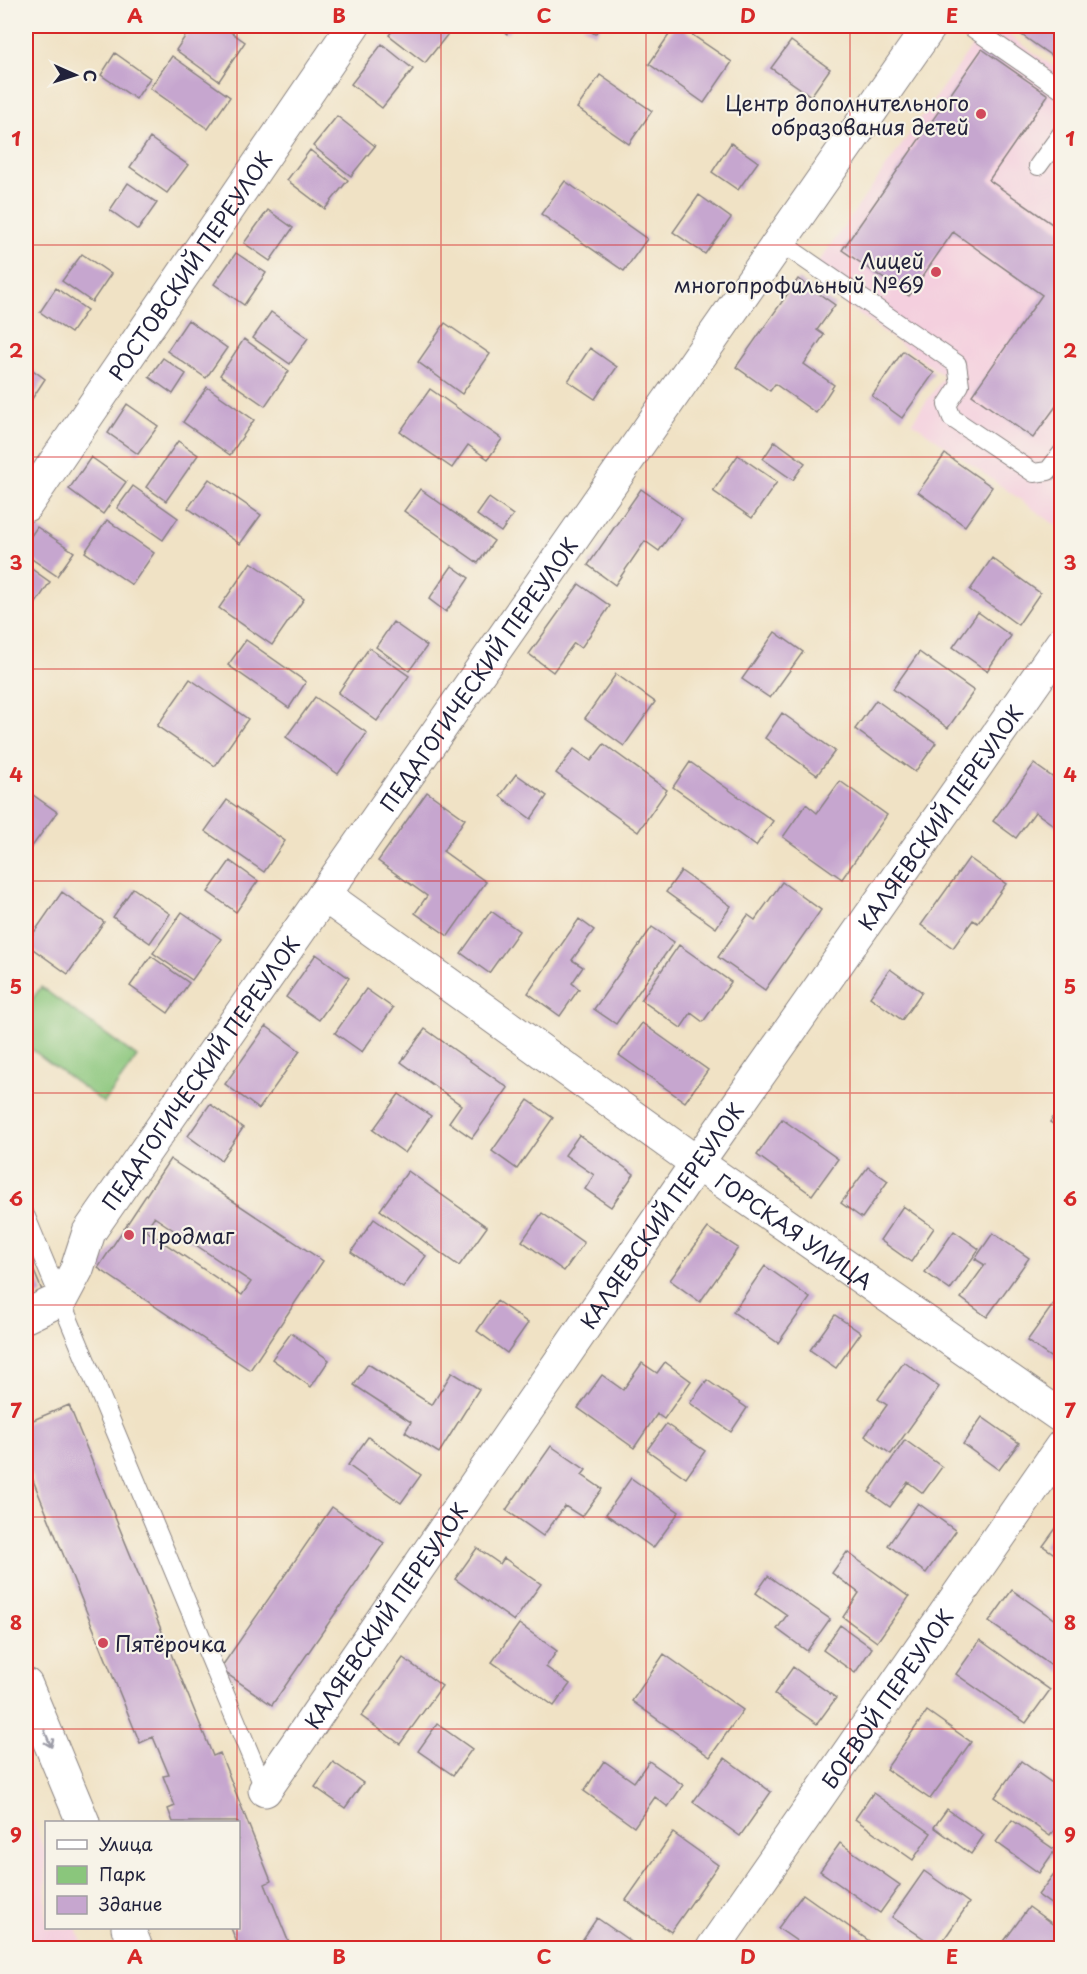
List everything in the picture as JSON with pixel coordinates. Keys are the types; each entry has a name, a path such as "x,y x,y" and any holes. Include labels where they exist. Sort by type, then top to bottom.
{"street":[{"name":"РОСТОВСКИЙ ПЕРЕУЛОК","path":"26,505 353,26"},
{"name":"ПЕДАГОГИЧЕСКИЙ ПЕРЕУЛОК","path":"61,1299 77,1269 88,1232 930,26"},
{"name":"КАЛЯЕВСКИЙ ПЕРЕУЛОК","path":"265,1790 697,1163 1062,643"},
{"name":"ГОРСКАЯ УЛИЦА","path":"324,895 697,1163 1062,1417"},
{"path":"26,1316 61,1299"},
{"name":"БОЕВОЙ ПЕРЕУЛОК","path":"713,1948 1062,1446"},
{"path":"26,1685 83,1821"},
{"path":"128,1929 136,1948"}],"lane":[{"path":"970,26 1062,90"},
{"path":"1038,166 1062,133"},
{"path":"780,242 957,364 960,385 947,405 952,418 1034,473 1048,471 1062,453"},
{"path":"26,1217 265,1790"}],"shaded area":[{"name":"Лицей многопрофильный №69","path":"986,26 996,26 1061,72 1061,529 912,422 944,376 808,277"},
{"path":"26,1803 45,1852 45,1929 76,1929 85,1948 26,1948"}],"green space":[{"path":"41,987 137,1057 104,1103 26,1045 26,1008"}],"building":[{"path":"192,26 222,26 245,42 219,81 176,50"},
{"path":"396,26 446,26 451,30 425,63 389,35"},
{"path":"496,26 513,26 507,34"},
{"path":"582,26 601,26 595,34"},
{"path":"675,26 679,26 732,62 704,103 649,64"},
{"path":"843,26 859,26 854,33"},
{"path":"1009,26 1062,26 1062,57 1059,61"},
{"path":"791,41 830,69 811,96 771,68"},
{"path":"382,44 413,69 382,108 351,84"},
{"path":"982,49 1048,95 989,180 1062,231 1062,398 1033,438 972,395 1042,295 953,232 909,296 842,250"},
{"path":"115,53 150,78 136,99 101,75"},
{"path":"172,56 230,97 208,129 150,88"},
{"path":"600,75 652,111 629,144 577,108"},
{"path":"337,116 375,146 351,176 313,146"},
{"path":"150,138 188,165 167,193 130,167"},
{"path":"731,143 758,162 738,190 712,172"},
{"path":"310,150 348,180 325,209 287,180"},
{"path":"565,181 647,239 624,271 541,214"},
{"path":"128,183 157,203 138,230 110,210"},
{"path":"699,195 731,218 705,254 673,232"},
{"path":"268,210 293,228 270,261 244,243"},
{"path":"236,253 266,273 244,305 214,284"},
{"path":"82,254 111,274 92,302 62,281"},
{"path":"798,279 835,305 817,330 824,335 804,364 834,385 816,413 775,384 770,391 736,367"},
{"path":"56,288 87,310 71,333 40,312"},
{"path":"271,312 308,338 290,364 253,338"},
{"path":"188,320 227,348 206,378 167,351"},
{"path":"445,323 490,354 462,394 418,362"},
{"path":"244,339 289,371 265,406 220,375"},
{"path":"590,348 617,367 595,399 568,381"},
{"path":"903,351 934,373 902,418 872,396"},
{"path":"163,358 186,374 173,394 149,377"},
{"path":"26,365 45,379 28,405 26,403"},
{"path":"207,387 254,420 230,455 183,422"},
{"path":"430,389 502,439 488,459 468,445 452,468 400,432"},
{"path":"127,404 158,426 138,454 108,433"},
{"path":"178,441 198,455 166,501 146,487"},
{"path":"775,441 805,463 793,480 763,459"},
{"path":"945,454 992,487 965,526 918,492"},
{"path":"738,455 777,482 752,518 713,491"},
{"path":"91,457 126,482 103,514 69,489"},
{"path":"209,479 261,515 240,544 188,508"},
{"path":"133,486 178,518 163,540 117,508"},
{"path":"420,489 494,541 478,563 404,511"},
{"path":"641,489 682,518 659,551 645,541 615,585 588,565"},
{"path":"489,498 513,515 501,532 477,515"},
{"path":"107,520 154,553 132,585 85,552"},
{"path":"37,527 74,552 57,576 26,555 26,543"},
{"path":"992,558 1040,593 1018,625 970,590"},
{"path":"251,562 304,599 272,645 219,608"},
{"path":"26,565 50,582 32,609 26,604"},
{"path":"452,566 469,578 446,612 429,599"},
{"path":"579,584 610,606 581,648 574,643 553,672 529,654"},
{"path":"978,612 1011,636 987,671 953,647"},
{"path":"393,622 427,646 409,671 376,647"},
{"path":"775,632 803,652 770,698 742,679"},
{"path":"246,640 306,682 289,708 228,665"},
{"path":"369,648 409,676 377,721 338,693"},
{"path":"919,652 974,691 948,728 893,689"},
{"path":"616,674 655,702 624,746 585,718"},
{"path":"190,679 248,719 215,766 157,726"},
{"path":"315,697 367,733 338,774 286,737"},
{"path":"876,700 936,743 915,772 855,729"},
{"path":"782,713 835,751 817,775 765,738"},
{"path":"604,744 667,790 638,832 556,773 574,749 591,761"},
{"path":"690,762 773,821 756,846 673,787"},
{"path":"1034,764 1062,784 1062,831 1035,812 1016,838 993,821"},
{"path":"516,774 547,796 531,819 500,796"},
{"path":"840,781 887,815 842,879 783,837 806,804 817,813"},
{"path":"26,790 57,812 31,848 26,844"},
{"path":"427,792 465,819 443,851 486,882 448,936 415,913 427,896 378,861"},
{"path":"227,800 285,841 264,872 205,831"},
{"path":"969,858 1006,884 978,923 973,920 953,948 921,925"},
{"path":"230,861 258,881 236,912 208,892"},
{"path":"681,871 731,906 716,928 666,892"},
{"path":"782,882 821,910 765,990 718,957 748,915 755,920"},
{"path":"133,888 170,914 150,943 113,917"},
{"path":"62,892 104,922 68,974 26,944"},
{"path":"491,911 519,931 489,973 461,953"},
{"path":"182,912 221,939 192,980 153,953"},
{"path":"579,919 594,930 572,960 583,967 572,983 579,989 560,1016 528,993"},
{"path":"652,927 674,942 616,1024 594,1009"},
{"path":"679,945 731,982 703,1022 691,1013 681,1028 641,1000"},
{"path":"316,954 349,978 319,1020 286,997"},
{"path":"151,956 189,983 168,1013 130,986"},
{"path":"890,969 922,992 902,1020 870,997"},
{"path":"366,989 393,1008 362,1052 335,1033"},
{"path":"642,1023 708,1070 685,1102 619,1055"},
{"path":"266,1026 300,1051 259,1109 225,1084"},
{"path":"425,1029 508,1088 472,1138 449,1122 461,1105 401,1062"},
{"path":"399,1094 431,1116 405,1153 373,1130"},
{"path":"528,1100 553,1118 517,1169 492,1151"},
{"path":"210,1104 243,1128 221,1160 188,1136"},
{"path":"1062,1105 1062,1130 1050,1122"},
{"path":"782,1119 838,1159 812,1195 757,1155"},
{"path":"579,1135 634,1174 611,1207 585,1189 594,1175 565,1155"},
{"path":"170,1159 323,1261 250,1370 98,1268","holes":["154,1217 251,1282 242,1295 145,1230"]},
{"path":"868,1167 888,1181 862,1218 841,1203"},
{"path":"408,1171 487,1227 459,1266 380,1210"},
{"path":"903,1206 934,1228 911,1262 880,1240"},
{"path":"542,1213 584,1243 564,1271 522,1241"},
{"path":"374,1219 426,1256 403,1288 351,1252"},
{"path":"708,1228 738,1248 700,1302 670,1280"},
{"path":"954,1231 979,1249 950,1290 925,1272"},
{"path":"993,1233 1029,1258 987,1317 961,1298 985,1265 975,1259"},
{"path":"26,1252 43,1293 26,1301"},
{"path":"765,1266 810,1298 778,1343 733,1312"},
{"path":"1062,1292 1062,1365 1027,1341"},
{"path":"497,1301 528,1323 507,1353 477,1331"},
{"path":"835,1315 861,1333 836,1368 810,1350"},
{"path":"291,1333 329,1360 311,1387 272,1359"},
{"path":"665,1362 691,1381 664,1419 657,1414 634,1448 578,1408 602,1375 623,1390 642,1363 657,1373"},
{"path":"904,1362 939,1387 891,1454 865,1436 887,1405 878,1399"},
{"path":"368,1364 432,1405 452,1372 479,1389 439,1453 405,1432 411,1422 354,1385"},
{"path":"707,1380 747,1408 731,1432 690,1403"},
{"path":"69,1405 213,1756 220,1753 271,1881 265,1884 291,1948 224,1948 237,1943 231,1929 240,1929 240,1821 173,1821 168,1809 175,1806 163,1776 169,1775 153,1737 140,1743 26,1463 26,1423"},
{"path":"982,1417 1019,1443 999,1470 963,1444"},
{"path":"666,1424 705,1451 686,1478 647,1450"},
{"path":"368,1437 421,1475 401,1503 348,1465"},
{"path":"905,1440 942,1467 923,1493 908,1482 890,1507 869,1492"},
{"path":"551,1446 586,1470 582,1475 602,1489 582,1517 565,1506 543,1536 506,1510"},
{"path":"631,1478 679,1512 653,1548 606,1514"},
{"path":"918,1503 956,1531 926,1573 888,1545"},
{"path":"332,1507 384,1543 272,1705 220,1669"},
{"path":"1062,1520 1062,1559 1043,1546"},
{"path":"477,1548 500,1564 504,1558 541,1584 514,1621 455,1579"},
{"path":"847,1552 909,1597 877,1642 843,1617 859,1593 832,1573"},
{"path":"768,1576 830,1619 807,1651 777,1629 787,1615 756,1593"},
{"path":"1012,1590 1062,1625 1062,1673 989,1622"},
{"path":"519,1624 557,1651 546,1667 570,1684 554,1706 492,1662"},
{"path":"840,1625 872,1648 855,1673 823,1650"},
{"path":"980,1640 1050,1690 1026,1723 956,1674"},
{"path":"664,1654 743,1710 710,1757 632,1701"},
{"path":"403,1658 442,1686 400,1744 361,1716"},
{"path":"793,1667 836,1698 817,1724 774,1694"},
{"path":"927,1711 971,1742 930,1799 886,1769"},
{"path":"437,1724 472,1749 453,1775 418,1751"},
{"path":"725,1758 771,1792 740,1836 693,1802"},
{"path":"604,1761 634,1782 649,1761 683,1785 668,1807 655,1797 634,1827 584,1791"},
{"path":"1021,1761 1062,1790 1062,1819 1050,1836 995,1797"},
{"path":"333,1762 363,1783 345,1808 315,1787"},
{"path":"873,1793 931,1833 913,1860 855,1819"},
{"path":"947,1809 984,1835 971,1854 934,1827"},
{"path":"1012,1820 1055,1850 1039,1873 996,1842"},
{"path":"673,1833 718,1865 671,1932 626,1900"},
{"path":"840,1843 900,1885 880,1913 820,1871"},
{"path":"1062,1863 1062,1912 1038,1895"},
{"path":"924,1871 969,1903 938,1948 892,1917"},
{"path":"803,1894 879,1948 807,1948 778,1928"},
{"path":"1029,1907 1062,1931 1062,1948 999,1948"},
{"path":"597,1918 640,1948 591,1948 581,1942"}],"place":[{"name":"Центр дополнительного образования детей","path":"981,114"},
{"name":"Лицей многопрофильный №69","path":"936,272"},
{"name":"Продмаг","path":"129,1235"},
{"name":"Пятёрочка","path":"103,1643"}]}
